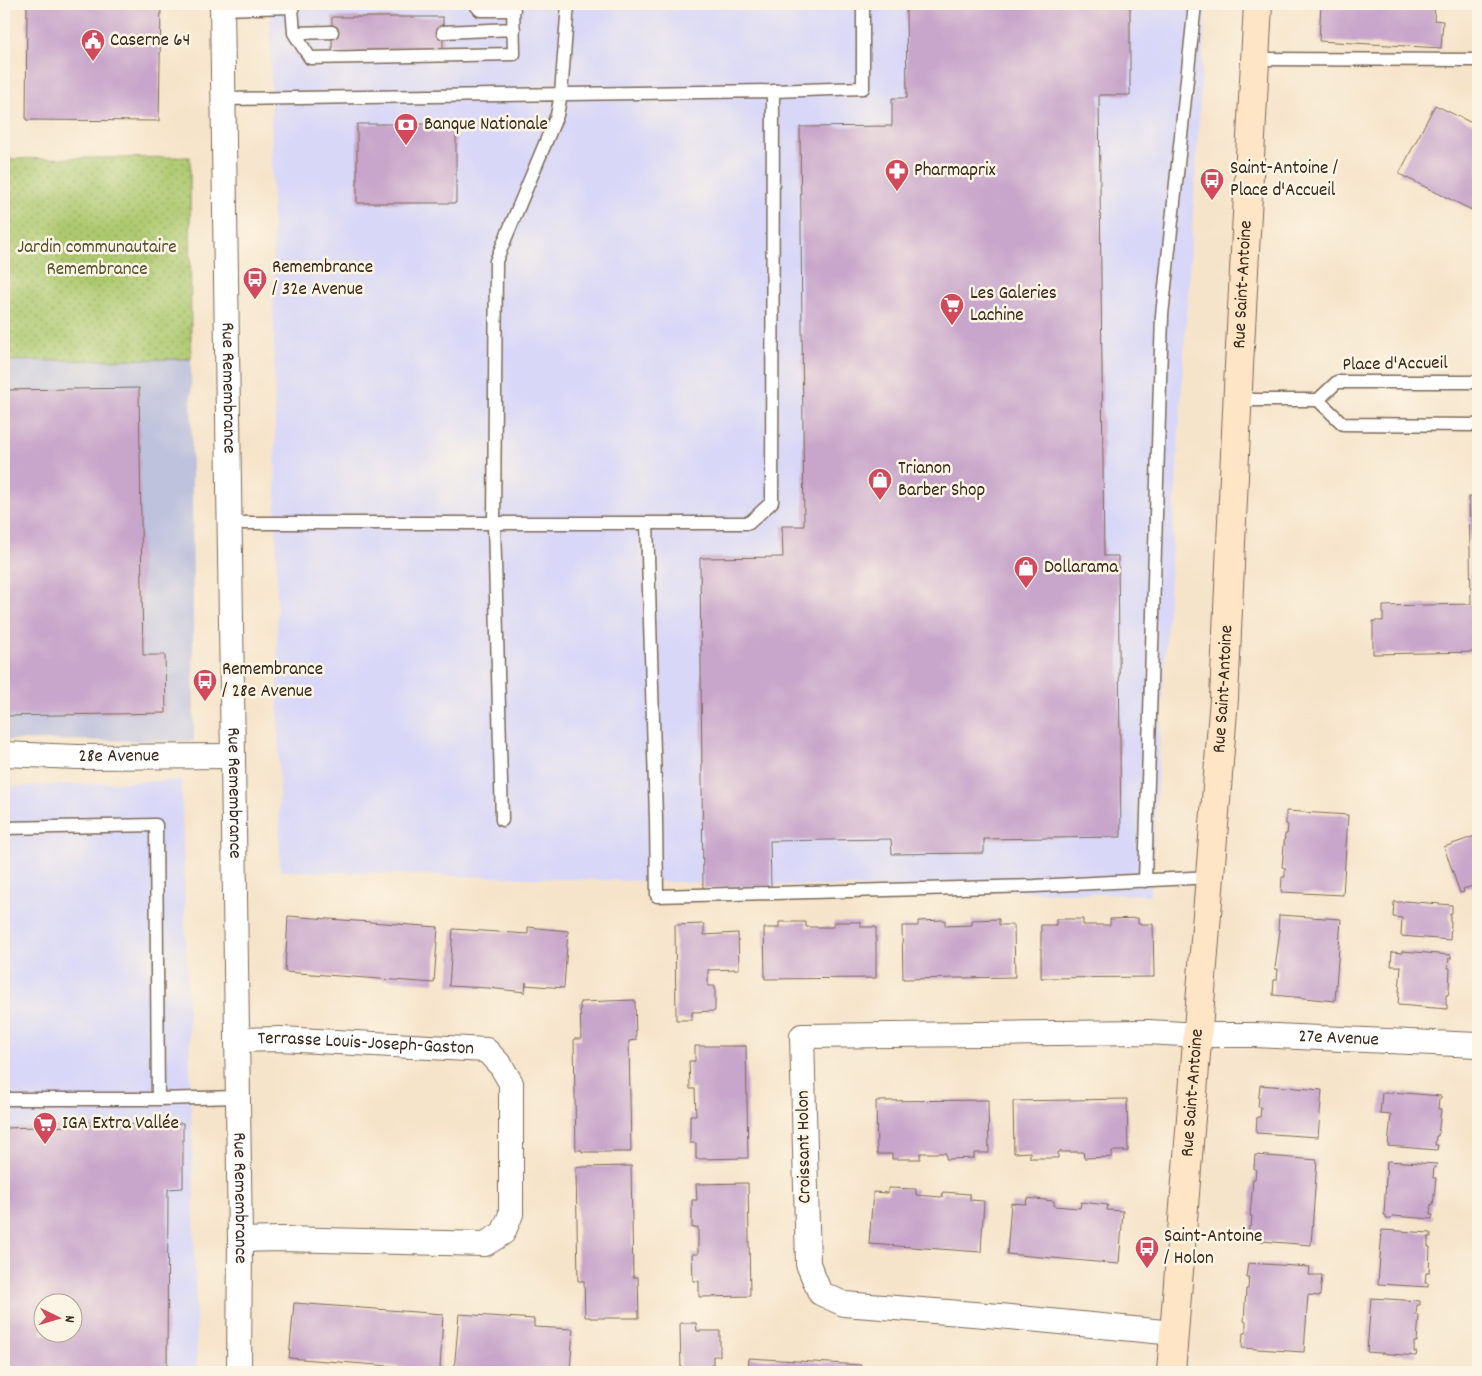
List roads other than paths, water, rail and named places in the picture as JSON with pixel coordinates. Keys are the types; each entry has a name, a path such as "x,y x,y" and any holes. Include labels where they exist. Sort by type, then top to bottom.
{"street":[{"name":"Rue Saint-Antoine","path":"1171,1372 1224,698 1237,400 1258,4"},
{"name":"Rue Remembrance","path":"222,7 240,1240 239,1372"},
{"name":"28e Avenue","path":"4,754 77,757 233,756"},
{"name":"Croissant Holon","path":"1174,1333 999,1316 844,1304 820,1293 808,1264 802,1036 1148,1032 1199,1035"},
{"name":"27e Avenue","path":"1199,1035 1254,1035 1478,1045"},
{"name":"Terrasse Louis-Joseph-Gaston","path":"237,1040 280,1039 486,1050 501,1066 511,1083 511,1214 503,1233 485,1244 282,1239 240,1240"}],"lane":[{"path":"222,7 293,5 294,33 310,58 514,54 514,7 480,10 475,4"},
{"path":"502,820 494,523 496,261 557,115 568,4"},
{"path":"223,99 864,88 863,4"},
{"path":"1145,881 1162,315 1195,4"},
{"path":"443,32 514,29"},
{"path":"294,33 332,32"},
{"path":"1255,60 1478,60"},
{"path":"230,522 749,523 772,502 773,91"},
{"name":"Place d'Accueil","path":"1318,400 1337,382 1478,382"},
{"path":"1237,400 1318,400 1343,424 1478,425"},
{"path":"647,523 657,896 1036,886 1211,877"},
{"path":"4,828 156,825 158,1099"},
{"path":"4,1099 238,1097"}],"place":[{"name":"Caserne 64","path":"93,62"},
{"name":"Banque Nationale","path":"406,146"},
{"name":"Pharmaprix","path":"897,192"},
{"name":"Saint-Antoine / Place d'Accueil","path":"1212,201"},
{"name":"Remembrance / 32e Avenue","path":"255,300"},
{"name":"Les Galeries Lachine","path":"952,326"},
{"name":"Trianon Barber Shop","path":"880,501"},
{"name":"Dollarama","path":"1026,589"},
{"name":"Remembrance / 28e Avenue","path":"205,702"},
{"name":"IGA Extra Vallée","path":"45,1145"},
{"name":"Saint-Antoine / Holon","path":"1147,1269"}],"park label":[{"name":"Jardin communautaire Remembrance","path":"97,259"}]}
